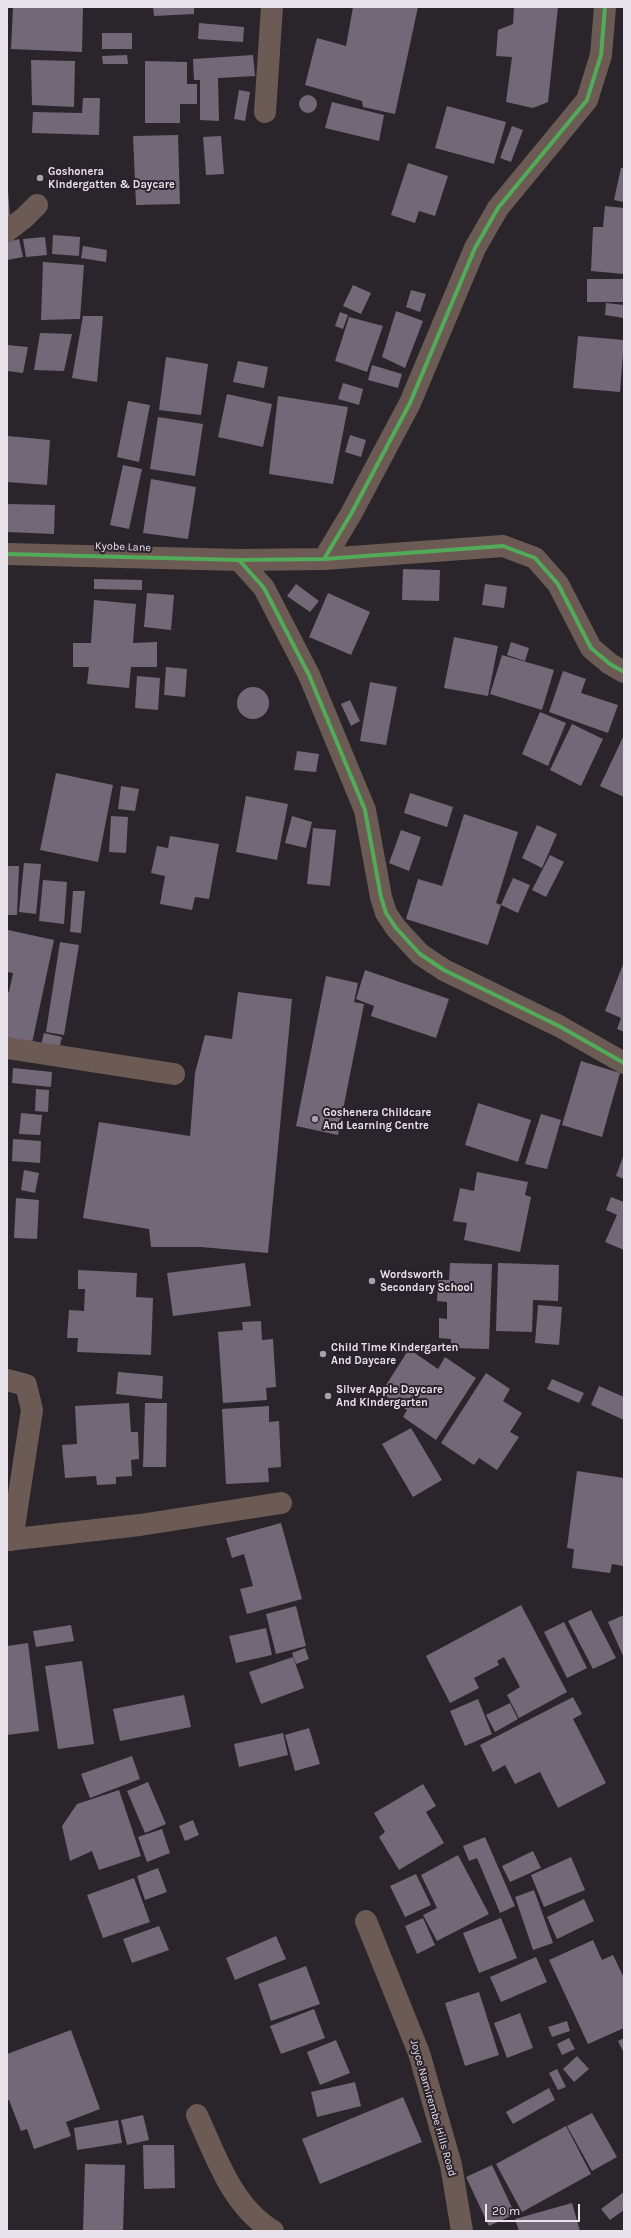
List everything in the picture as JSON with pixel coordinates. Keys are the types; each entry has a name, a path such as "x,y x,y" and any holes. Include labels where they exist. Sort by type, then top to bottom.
{"street":[{"path":"265,112 272,7"},
{"path":"324,559 351,514 410,403 475,248 498,208 587,100 601,55 605,7"},
{"path":"7,231 24,218 37,205"},
{"name":"Kyobe Lane","path":"7,554 239,560 324,559 502,546 535,558 558,584 591,648 610,664 624,672"},
{"path":"239,560 264,588 309,676 365,810 381,896 386,913 396,928 420,954 444,970 559,1026 624,1063"},
{"path":"7,1048 174,1074"},
{"path":"7,1380 26,1385 32,1410 10,1540 140,1525 281,1504"},
{"name":"Joyce Namirembe Hills Road","path":"366,1921 419,2053 451,2165 462,2231"},
{"path":"197,2115 232,2191 265,2226 273,2231"}],"building":[{"path":"13,7 83,7 82,52 11,49"},
{"path":"153,7 194,7 194,14 154,16"},
{"path":"353,7 418,7 395,114 363,107 362,101 305,85 317,38 346,46"},
{"path":"514,7 558,7 548,102 533,108 506,102 512,57 496,56 498,30 513,24"},
{"path":"199,23 244,27 243,42 198,39"},
{"path":"102,33 132,33 132,49 102,49"},
{"path":"127,55 128,64 103,64 102,56"},
{"path":"253,55 255,76 218,78 219,121 200,120 200,80 194,80 193,59"},
{"path":"31,60 75,61 74,107 32,105"},
{"path":"145,61 187,62 187,84 197,84 197,104 180,104 180,123 145,123"},
{"path":"239,90 250,92 245,121 234,119"},
{"path":"308,95 314,98 317,104 314,110 308,113 302,110 299,104 302,98"},
{"path":"83,98 100,98 99,135 32,133 33,112 82,113"},
{"path":"332,102 384,115 379,141 325,128"},
{"path":"447,106 506,122 494,164 435,148"},
{"path":"512,126 523,130 511,162 500,158"},
{"path":"178,135 180,204 136,205 133,136"},
{"path":"221,136 224,174 206,175 203,137"},
{"path":"408,163 448,176 435,216 419,211 415,223 391,215"},
{"path":"621,168 624,168 624,202 614,200"},
{"path":"7,176 10,218 7,218"},
{"path":"605,206 624,208 624,274 591,271 593,227 603,227"},
{"path":"53,235 80,237 79,256 52,254"},
{"path":"45,237 47,255 26,257 23,239"},
{"path":"19,239 23,257 7,260 7,242"},
{"path":"83,246 107,250 106,262 81,258"},
{"path":"43,262 84,265 80,319 41,320"},
{"path":"587,279 624,279 624,302 587,302"},
{"path":"353,285 371,293 361,314 343,306"},
{"path":"411,290 426,294 420,312 406,307"},
{"path":"606,303 624,305 624,318 605,315"},
{"path":"396,311 423,321 405,368 382,357"},
{"path":"340,312 348,315 343,329 335,326"},
{"path":"83,316 103,316 97,382 72,378"},
{"path":"349,317 383,326 367,372 335,361"},
{"path":"40,333 72,334 64,371 34,370"},
{"path":"578,336 624,340 620,392 573,388"},
{"path":"7,345 28,347 23,373 7,371"},
{"path":"166,357 208,364 201,415 159,410"},
{"path":"238,361 268,367 264,388 233,382"},
{"path":"372,365 402,374 398,388 368,380"},
{"path":"343,383 363,389 359,405 338,399"},
{"path":"227,394 272,404 263,447 218,437"},
{"path":"278,396 348,407 333,484 269,474"},
{"path":"128,401 150,405 139,462 117,457"},
{"path":"158,417 203,424 195,476 150,469"},
{"path":"350,435 366,440 361,457 345,452"},
{"path":"8,436 50,440 47,485 7,482"},
{"path":"123,465 142,469 129,529 110,525"},
{"path":"151,479 196,487 188,539 143,533"},
{"path":"7,504 55,505 54,534 7,532"},
{"path":"403,569 440,570 439,601 402,600"},
{"path":"94,579 142,580 142,590 94,589"},
{"path":"296,584 319,601 310,612 287,596"},
{"path":"485,584 507,587 504,608 482,605"},
{"path":"147,593 174,595 171,630 144,627"},
{"path":"328,593 370,612 351,655 309,637"},
{"path":"94,600 136,604 133,643 157,642 157,667 131,667 129,688 87,684 89,667 73,667 73,643 91,643"},
{"path":"454,637 498,646 488,696 444,688"},
{"path":"511,642 529,648 525,661 507,655"},
{"path":"502,655 554,670 542,710 490,694"},
{"path":"166,667 187,669 185,697 164,695"},
{"path":"563,671 586,679 581,693 618,705 608,733 549,712"},
{"path":"137,676 160,678 158,710 135,708"},
{"path":"370,682 397,687 386,745 360,741"},
{"path":"253,687 264,692 269,703 264,714 253,719 242,714 237,703 242,692"},
{"path":"350,700 360,721 351,726 341,704"},
{"path":"540,712 566,723 548,766 522,754"},
{"path":"572,724 603,739 581,786 550,770"},
{"path":"624,735 624,797 600,786"},
{"path":"297,751 319,754 316,772 294,770"},
{"path":"56,773 113,785 98,862 40,850"},
{"path":"121,786 139,789 135,811 118,809"},
{"path":"410,793 453,807 447,827 404,813"},
{"path":"246,796 288,804 277,860 236,852"},
{"path":"464,814 518,832 496,903 501,905 488,945 406,919 418,879 442,886"},
{"path":"111,816 128,817 126,853 109,852"},
{"path":"292,816 312,822 306,848 285,843"},
{"path":"537,825 557,834 542,868 522,858"},
{"path":"313,828 336,830 330,886 307,884"},
{"path":"401,830 421,837 409,871 389,863"},
{"path":"170,836 219,844 209,899 195,897 192,910 160,904 165,876 151,873 157,846 168,848"},
{"path":"550,855 564,862 546,897 532,890"},
{"path":"24,863 41,864 36,914 19,912"},
{"path":"7,866 19,866 17,915 7,915"},
{"path":"513,878 530,885 518,913 501,905"},
{"path":"43,880 67,882 64,924 39,921"},
{"path":"73,891 85,891 81,933 70,932"},
{"path":"8,930 54,940 32,1043 7,1037 7,991 9,992 13,973 7,972"},
{"path":"60,942 79,945 64,1035 46,1032"},
{"path":"624,962 624,1032 617,1029 621,1018 605,1011"},
{"path":"365,970 449,999 436,1038 371,1016 374,1006 356,999"},
{"path":"326,976 358,983 354,1002 364,1004 338,1135 296,1126"},
{"path":"238,992 292,999 268,1253 201,1247 151,1247 149,1229 83,1218 99,1122 190,1136 195,1073 205,1035 232,1039"},
{"path":"44,1033 62,1037 59,1049 41,1045"},
{"path":"581,1061 620,1073 602,1137 562,1125"},
{"path":"13,1068 52,1072 51,1087 12,1083"},
{"path":"36,1089 49,1090 48,1112 35,1111"},
{"path":"478,1103 531,1120 518,1162 465,1145"},
{"path":"21,1113 42,1115 40,1135 19,1134"},
{"path":"541,1114 561,1120 547,1169 525,1164"},
{"path":"13,1139 41,1141 40,1163 12,1161"},
{"path":"624,1154 624,1179 616,1176"},
{"path":"24,1170 39,1173 35,1193 21,1190"},
{"path":"477,1172 528,1182 525,1195 531,1197 520,1252 464,1240 467,1223 453,1221 460,1188 474,1191"},
{"path":"611,1197 624,1202 624,1250 605,1242 617,1215 606,1210"},
{"path":"16,1198 39,1200 37,1239 14,1238"},
{"path":"245,1263 251,1306 173,1316 167,1273"},
{"path":"450,1263 492,1264 489,1349 451,1348 451,1339 439,1338 439,1318 447,1319 447,1302 437,1301 438,1280 449,1280"},
{"path":"498,1263 559,1265 558,1301 533,1300 532,1332 496,1331"},
{"path":"78,1270 137,1273 136,1297 153,1298 151,1355 77,1352 78,1338 67,1338 69,1310 84,1311 85,1289 78,1289"},
{"path":"538,1305 562,1307 559,1345 535,1343"},
{"path":"261,1321 262,1340 273,1339 276,1387 266,1388 267,1400 223,1403 218,1332 243,1330 242,1322"},
{"path":"409,1349 438,1369 445,1357 476,1378 436,1440 403,1417 407,1410 381,1393"},
{"path":"118,1372 163,1376 162,1399 116,1394"},
{"path":"486,1373 510,1389 503,1401 522,1413 510,1432 519,1437 497,1470 479,1458 474,1465 441,1443"},
{"path":"552,1379 584,1393 579,1403 547,1389"},
{"path":"599,1386 624,1397 624,1420 591,1405"},
{"path":"129,1403 131,1432 138,1432 139,1459 131,1460 132,1476 116,1477 116,1484 97,1485 96,1476 65,1478 62,1445 77,1444 75,1406"},
{"path":"145,1403 167,1403 166,1467 143,1467"},
{"path":"269,1406 269,1422 279,1421 281,1467 268,1468 269,1482 226,1484 222,1409"},
{"path":"411,1428 442,1480 413,1497 382,1444"},
{"path":"577,1471 624,1478 624,1566 612,1564 610,1573 572,1568 574,1549 567,1548"},
{"path":"281,1523 302,1599 247,1614 240,1589 253,1586 244,1554 232,1558 226,1538"},
{"path":"521,1605 567,1692 519,1718 507,1695 520,1687 504,1657 497,1661 499,1665 474,1678 479,1688 450,1703 426,1656"},
{"path":"296,1606 306,1646 276,1654 266,1614"},
{"path":"591,1610 616,1658 593,1669 568,1621"},
{"path":"624,1615 624,1658 608,1622"},
{"path":"564,1622 587,1668 567,1678 544,1632"},
{"path":"71,1625 74,1641 36,1647 33,1631"},
{"path":"266,1628 272,1655 236,1663 229,1636"},
{"path":"28,1643 39,1731 7,1735 7,1646"},
{"path":"305,1648 309,1659 296,1664 292,1653"},
{"path":"293,1657 304,1688 261,1704 249,1672"},
{"path":"82,1661 94,1744 58,1749 45,1666"},
{"path":"184,1695 191,1727 120,1741 113,1709"},
{"path":"573,1697 582,1714 573,1719 606,1783 558,1808 540,1772 515,1784 505,1765 493,1772 480,1745"},
{"path":"478,1699 492,1734 465,1746 450,1711"},
{"path":"510,1703 518,1719 495,1732 486,1715"},
{"path":"309,1728 320,1764 295,1771 285,1735"},
{"path":"283,1733 288,1755 239,1767 234,1744"},
{"path":"132,1756 140,1779 90,1798 81,1774"},
{"path":"148,1782 166,1824 145,1833 127,1791"},
{"path":"423,1784 436,1806 426,1812 444,1843 399,1870 379,1837 385,1832 374,1813"},
{"path":"119,1790 141,1856 99,1870 92,1851 70,1861 62,1826 77,1804"},
{"path":"193,1820 199,1835 185,1841 179,1826"},
{"path":"162,1829 170,1853 147,1862 138,1837"},
{"path":"485,1837 515,1906 500,1913 477,1858 469,1861 463,1846"},
{"path":"533,1851 541,1868 510,1882 502,1866"},
{"path":"458,1855 489,1914 437,1941 423,1915 437,1908 421,1875"},
{"path":"571,1857 585,1890 544,1907 531,1875"},
{"path":"158,1868 167,1892 145,1900 137,1876"},
{"path":"416,1874 431,1905 405,1917 390,1886"},
{"path":"134,1878 150,1922 103,1938 87,1895"},
{"path":"534,1890 553,1943 533,1950 515,1897"},
{"path":"584,1899 594,1921 557,1939 547,1917"},
{"path":"423,1918 435,1945 417,1954 405,1926"},
{"path":"501,1918 517,1958 479,1973 463,1933"},
{"path":"159,1926 169,1950 132,1963 123,1939"},
{"path":"276,1936 286,1959 235,1980 226,1958"},
{"path":"593,1940 602,1960 613,1955 624,1978 624,2028 588,2044 549,1960"},
{"path":"536,1957 547,1982 501,2002 490,1977"},
{"path":"306,1966 320,2004 271,2021 258,1984"},
{"path":"479,1992 499,2055 465,2066 445,2003"},
{"path":"314,2009 325,2038 281,2054 270,2026"},
{"path":"520,2013 533,2048 507,2058 494,2023"},
{"path":"567,2021 570,2031 552,2037 548,2027"},
{"path":"71,2030 100,2109 66,2122 71,2136 34,2149 27,2129 21,2131 9,2100 7,2100 7,2054"},
{"path":"569,2038 575,2049 562,2055 557,2044"},
{"path":"624,2038 624,2053 618,2041"},
{"path":"336,2040 350,2073 320,2085 307,2052"},
{"path":"577,2056 589,2069 574,2082 563,2069"},
{"path":"557,2069 566,2087 558,2090 549,2073"},
{"path":"355,2082 361,2106 317,2117 311,2092"},
{"path":"549,2088 555,2100 513,2124 506,2112"},
{"path":"403,2097 422,2142 320,2184 302,2139"},
{"path":"592,2113 617,2157 592,2171 567,2126"},
{"path":"143,2115 149,2140 127,2145 121,2120"},
{"path":"118,2120 122,2143 77,2150 74,2128"},
{"path":"566,2126 591,2174 522,2212 496,2164"},
{"path":"143,2145 174,2145 175,2188 144,2189"},
{"path":"85,2164 125,2165 123,2231 83,2231"},
{"path":"492,2165 515,2214 489,2226 466,2177"},
{"path":"624,2192 624,2210 610,2220 601,2209"},
{"path":"572,2203 580,2231 519,2231 515,2219"}],"cycle path":[{"path":"324,559 351,514 410,403 475,248 498,208 587,100 601,55 605,7"},
{"path":"7,554 239,560 324,559 503,546 535,558 558,584 591,648 610,664 624,672"},
{"path":"239,560 264,588 309,675 365,810 381,897 386,913 396,928 420,954 444,970 559,1026 624,1063"}],"place":[{"name":"Goshonera Kindergatten & Daycare","path":"40,178"},
{"name":"Goshenera Childcare And Learning Centre","path":"315,1119"},
{"name":"Wordsworth Secondary School","path":"372,1281"},
{"name":"Child Time Kindergarten And Daycare","path":"323,1354"},
{"name":"Silver Apple Daycare And Kindergarten","path":"328,1396"}]}
